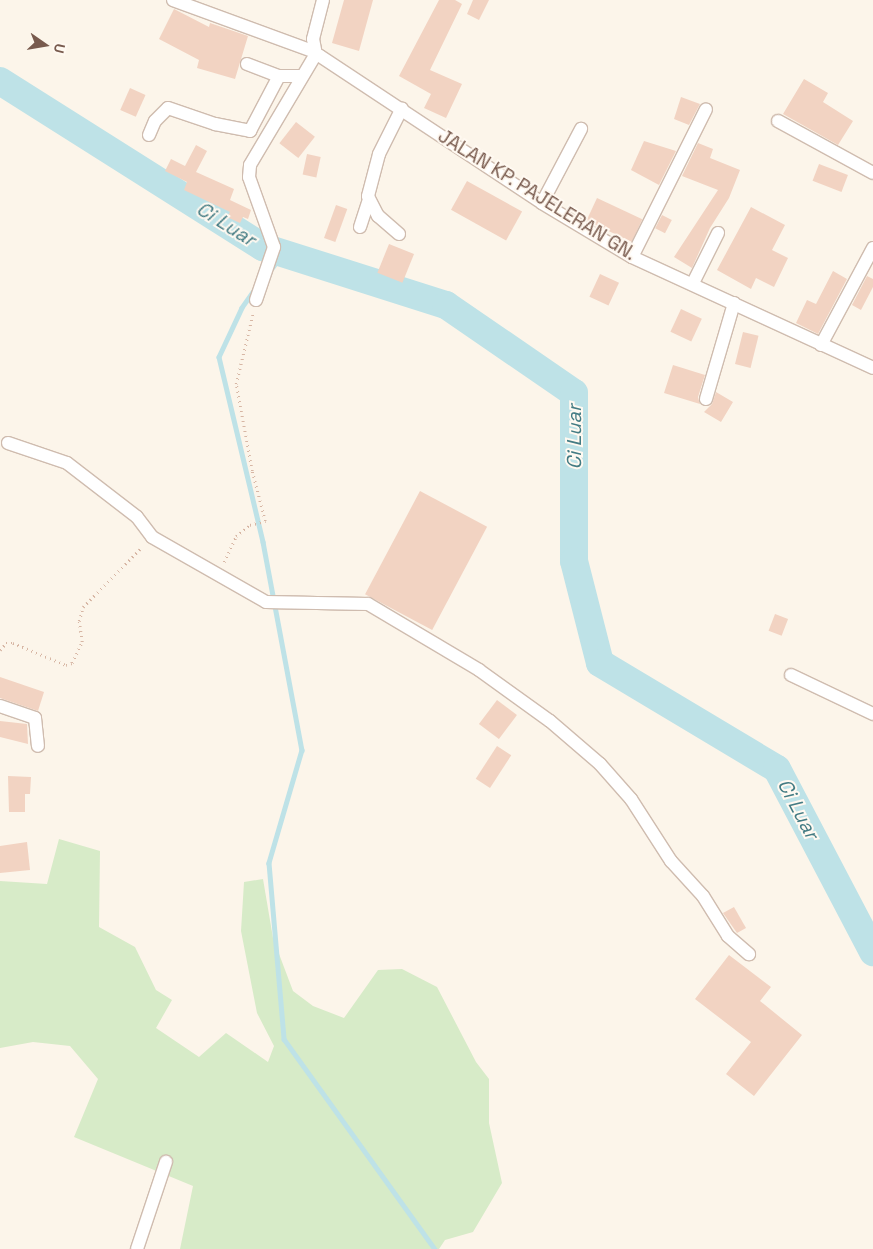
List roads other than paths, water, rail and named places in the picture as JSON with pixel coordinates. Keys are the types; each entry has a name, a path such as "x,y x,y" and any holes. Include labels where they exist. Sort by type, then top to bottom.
{"street":[{"name":"JALAN KP. PAJELERAN GN.","path":"173,0 315,53 402,108 542,203 632,257 693,283 873,368"},
{"path":"256,300 274,247 249,177 250,165 315,53 313,39 322,0"},
{"path":"247,64 279,76 302,76"},
{"path":"150,135 155,121 168,108 215,124 250,131 279,76"},
{"path":"360,227 369,200 374,168 402,108"},
{"path":"632,257 706,109"},
{"path":"778,121 873,173"},
{"path":"542,203 581,129"},
{"path":"369,200 378,216 399,234"},
{"path":"693,283 718,233"},
{"path":"821,345 873,248"},
{"path":"706,399 734,303"},
{"path":"8,443 67,463 137,517 152,537 219,572 266,602 286,604 368,604 479,670 550,721 600,764 631,799 671,861 703,896 728,936 749,954"},
{"path":"791,675 873,714"},
{"path":"0,706 35,718 38,746"},
{"path":"137,1249 166,1162"}],"waterway":[{"name":"Ci Luar","path":"0,81 263,247 446,305 574,393 574,561 600,663 777,769 873,952"},
{"path":"272,268 283,253"},
{"path":"253,292 242,308 219,357 263,542 302,750 269,863 284,1039 435,1249"}]}
